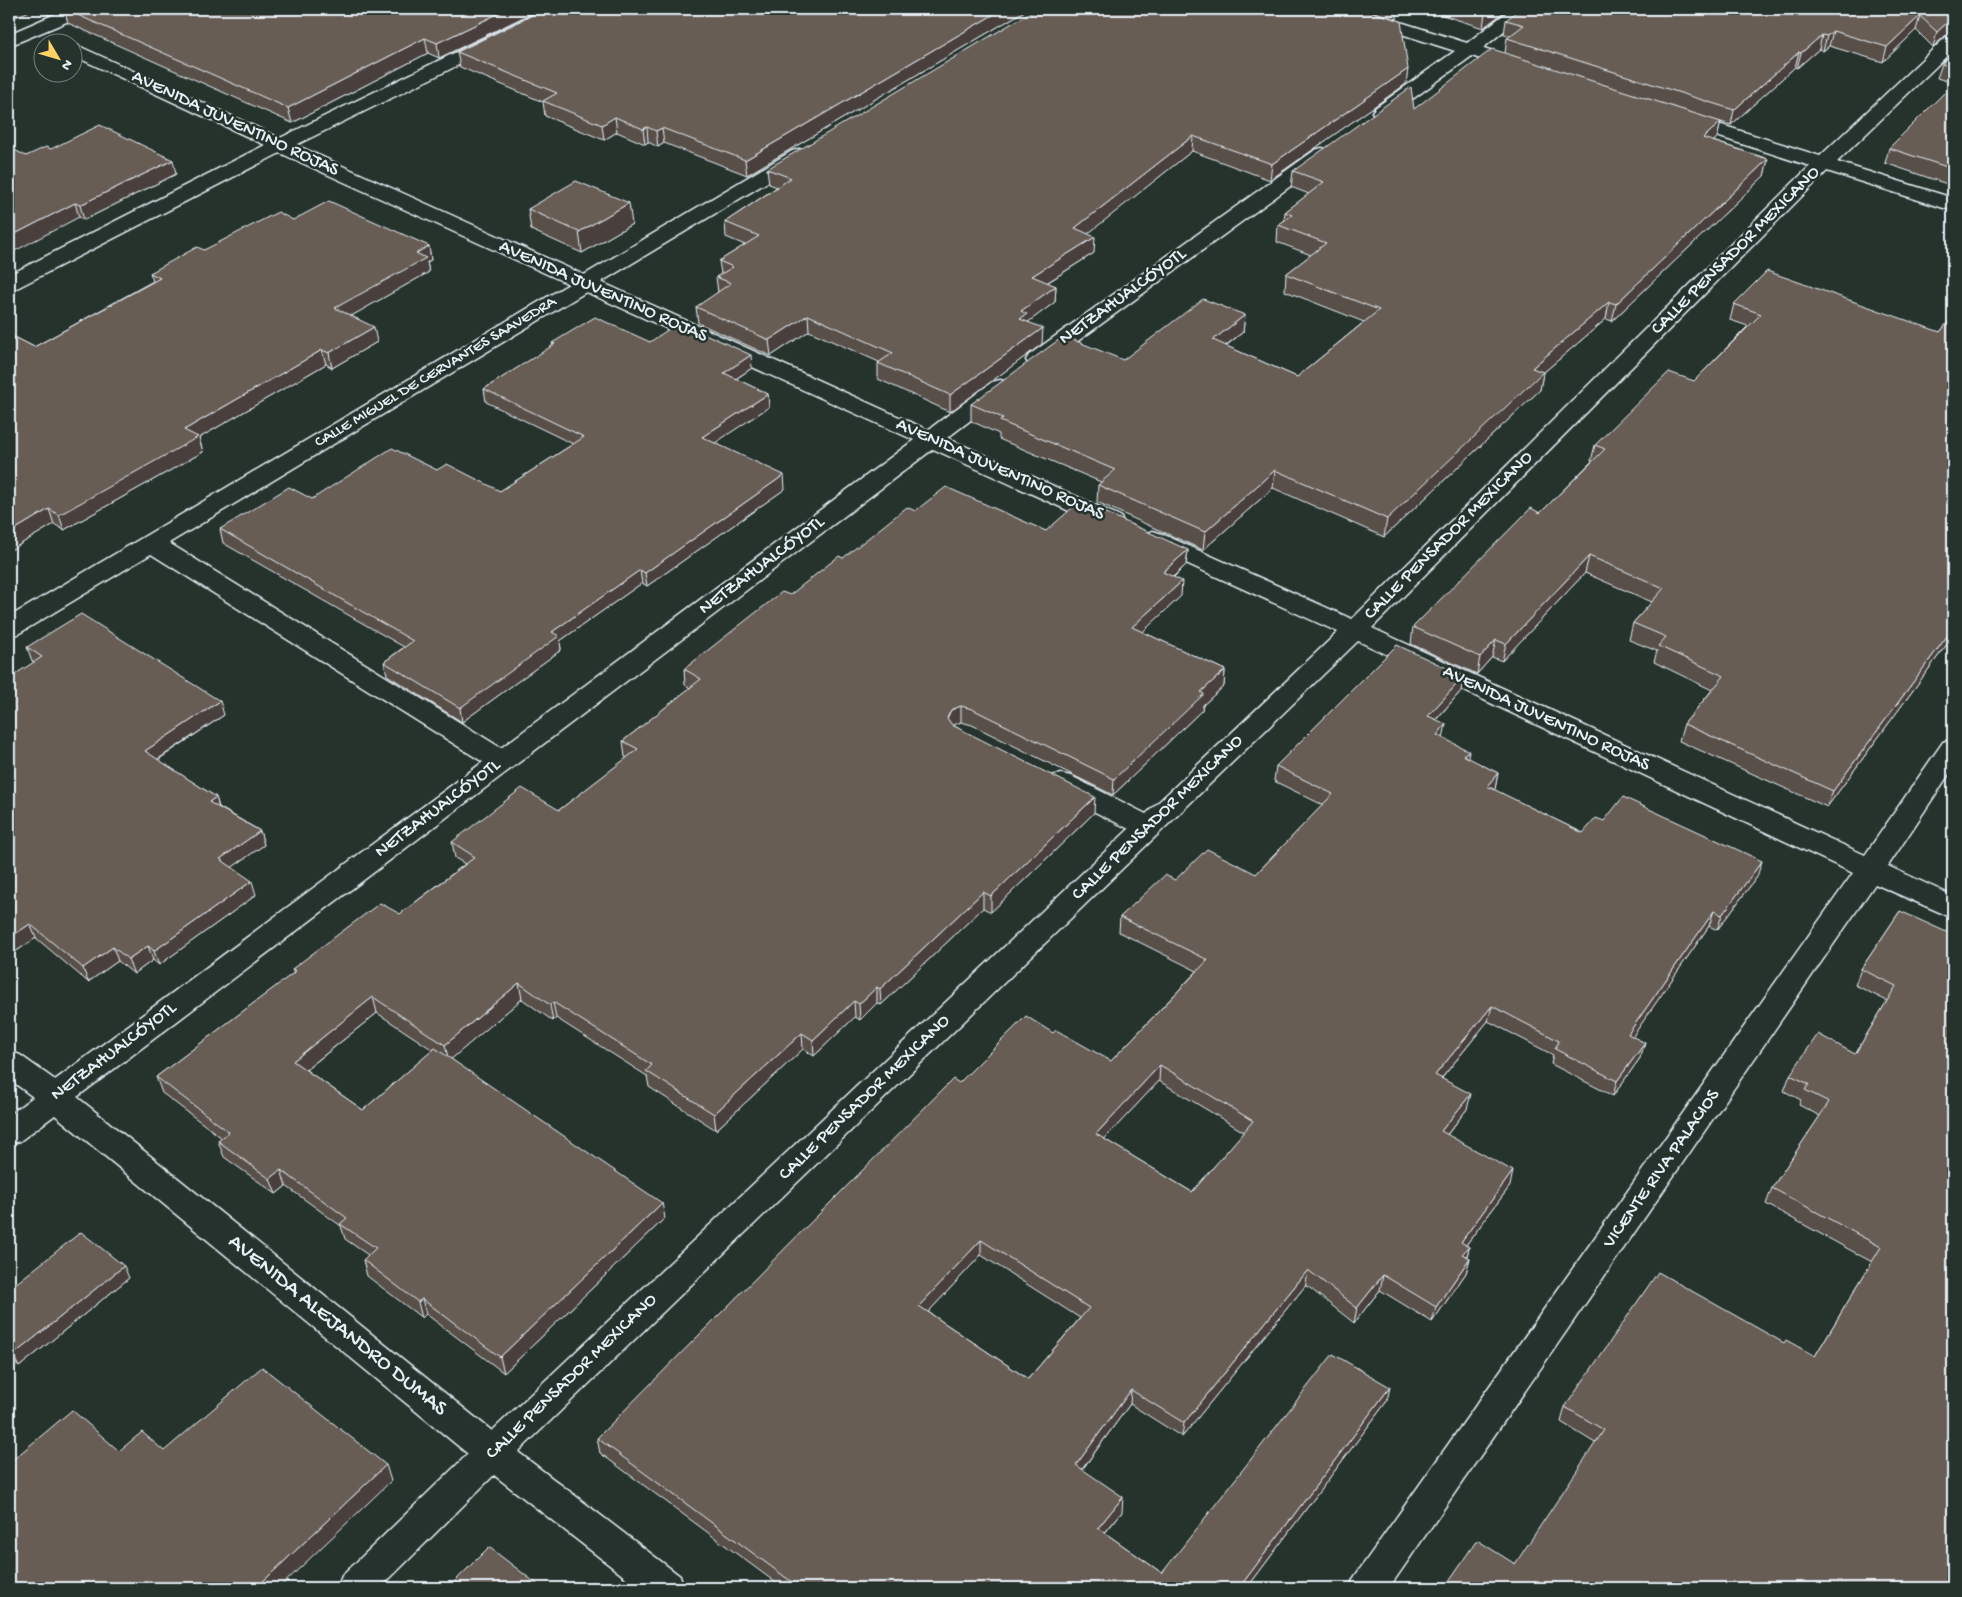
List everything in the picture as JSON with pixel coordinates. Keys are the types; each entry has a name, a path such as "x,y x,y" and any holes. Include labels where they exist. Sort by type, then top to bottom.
{"street":[{"path":"9,41 25,26 82,9"},
{"path":"9,284 280,145 558,9"},
{"path":"1341,9 1496,58"},
{"path":"1364,124 1470,50 1522,9"},
{"path":"25,26 38,32"},
{"name":"CALLE PENSADOR MEXICANO","path":"355,1588 493,1453 1355,630 1823,164 1953,40"},
{"name":"AVENIDA JUVENTINO ROJAS","path":"82,53 584,284 1355,630 1953,908"},
{"path":"1662,112 1953,205"},
{"name":"NETZAHUALCÓYOTL","path":"9,1132 930,439 1179,256 1340,141"},
{"name":"CALLE MIGUEL DE CERVANTES SAAVEDRA","path":"9,628 819,143"},
{"path":"151,543 502,761"},
{"name":"VICENTE RIVA PALACIOS","path":"1368,1588 1870,870 1953,748"},
{"path":"1042,773 1149,827"},
{"name":"AVENIDA ALEJANDRO DUMAS","path":"9,1062 55,1097 493,1453 667,1588"}],"building":[{"path":"64,9 508,9 437,43 425,38 288,108"},
{"path":"545,9 1003,9 745,160 662,128 656,131 647,127 643,129 615,117 602,125 543,101 557,93 457,52"},
{"path":"1036,9 1363,9 1401,21 1408,69 1272,164 1193,136 1075,228 1095,237 1032,276 1056,286 1021,311 1027,314 1020,319 1043,328 950,395 878,363 893,353 808,315 769,340 696,307 731,283 716,277 733,267 719,261 759,236 725,222 791,178 767,169"},
{"path":"1471,9 1491,9 1485,13"},
{"path":"1520,9 1953,9 1953,20 1950,20 1937,32 1920,16 1887,47 1833,31 1827,36 1822,35 1801,53 1799,52 1734,110 1507,38 1524,25 1506,20"},
{"path":"1492,49 1721,122 1703,138 1768,159 1616,304 1609,302 1532,368 1543,372 1387,519 1275,470 1205,532 1098,485 1115,470 1000,421 1003,418 971,404 1064,336 1123,360 1203,299 1245,315 1213,340 1297,377 1379,310 1286,274 1326,243 1278,225 1292,215 1285,212 1324,182 1293,171 1411,87 1414,109"},
{"path":"1953,50 1953,67 1942,64"},
{"path":"1953,84 1953,169 1889,148"},
{"path":"100,125 173,160 80,205 75,203 9,237 9,147 26,156 46,147 51,149"},
{"path":"576,181 629,203 579,232 528,209"},
{"path":"329,201 429,246 416,253 426,258 335,308 374,327 329,353 322,350 184,430 198,437 59,515 49,509 9,533 9,334 34,347 160,278 150,273 197,247 204,250 278,212 293,220"},
{"path":"1767,271 1940,332 1953,316 1953,628 1833,791 1684,724 1724,676 1658,646 1666,637 1633,623 1664,588 1589,556 1506,644 1496,640 1480,657 1413,627 1531,508 1540,513 1605,449 1595,445 1669,372 1694,381 1761,314 1734,304"},
{"path":"595,317 650,342 679,322 751,355 724,373 768,394 702,437 784,475 645,573 640,570 552,632 559,636 460,708 384,662 413,641 220,529 289,487 312,499 392,448 437,470 447,464 500,491 584,437 484,389 555,344 552,343"},
{"path":"946,487 1046,531 1080,501 1188,550 1163,572 1182,581 1132,627 1225,670 1201,692 1204,694 1114,779 972,709 961,706 951,710 947,718 952,725 1095,797 991,896 983,892 880,989 877,987 859,1004 854,1001 813,1040 802,1033 714,1114 646,1071 652,1065 553,1002 550,1005 519,983 445,1045 373,997 293,1061 363,1110 435,1048 662,1203 500,1357 422,1299 418,1302 363,1260 376,1248 340,1224 347,1218 281,1170 270,1179 218,1141 229,1132 156,1077 296,971 292,969 380,903 400,914 475,857 452,842 522,788 559,810 638,749 623,741 701,679 684,669 782,592 790,595 839,556 843,558 907,507 915,511"},
{"path":"81,614 220,701 145,751 216,797 209,802 260,831 220,859 252,881 154,951 148,946 128,959 113,947 83,968 30,924 9,938 9,678 42,657 27,647"},
{"path":"1397,645 1464,676 1428,716 1446,724 1437,735 1469,751 1463,755 1498,773 1487,786 1583,833 1596,818 1604,821 1623,797 1762,861 1722,915 1714,911 1628,1034 1645,1043 1617,1081 1555,1049 1559,1041 1492,1006 1435,1075 1471,1094 1441,1131 1513,1171 1461,1242 1469,1247 1462,1254 1470,1258 1436,1307 1383,1275 1357,1308 1308,1270 1184,1423 1131,1390 1076,1465 1123,1497 1098,1528 1162,1573 1333,1354 1390,1387 1239,1588 800,1588 597,1438 953,1079 959,1083 1026,1016 1053,1033 1056,1030 1111,1061 1208,960 1120,917 1165,875 1175,880 1207,849 1256,874 1333,794 1276,766","holes":["1160,1065 1253,1121 1192,1192 1096,1134","981,1240 1089,1308 1028,1379 919,1306"]},
{"path":"1900,911 1953,935 1953,1588 1444,1588 1477,1540 1515,1564 1604,1430 1565,1407 1658,1272 1784,1343 1786,1340 1815,1356 1881,1247 1772,1188 1829,1102 1805,1090 1809,1084 1790,1075 1818,1034 1855,1054 1896,986 1861,969"},
{"path":"81,1232 124,1266 13,1355 9,1352 9,1289"},
{"path":"262,1367 386,1465 256,1588 9,1588 9,1463 72,1410 119,1451 142,1432 164,1451"},
{"path":"489,1547 542,1588 448,1588"}]}
